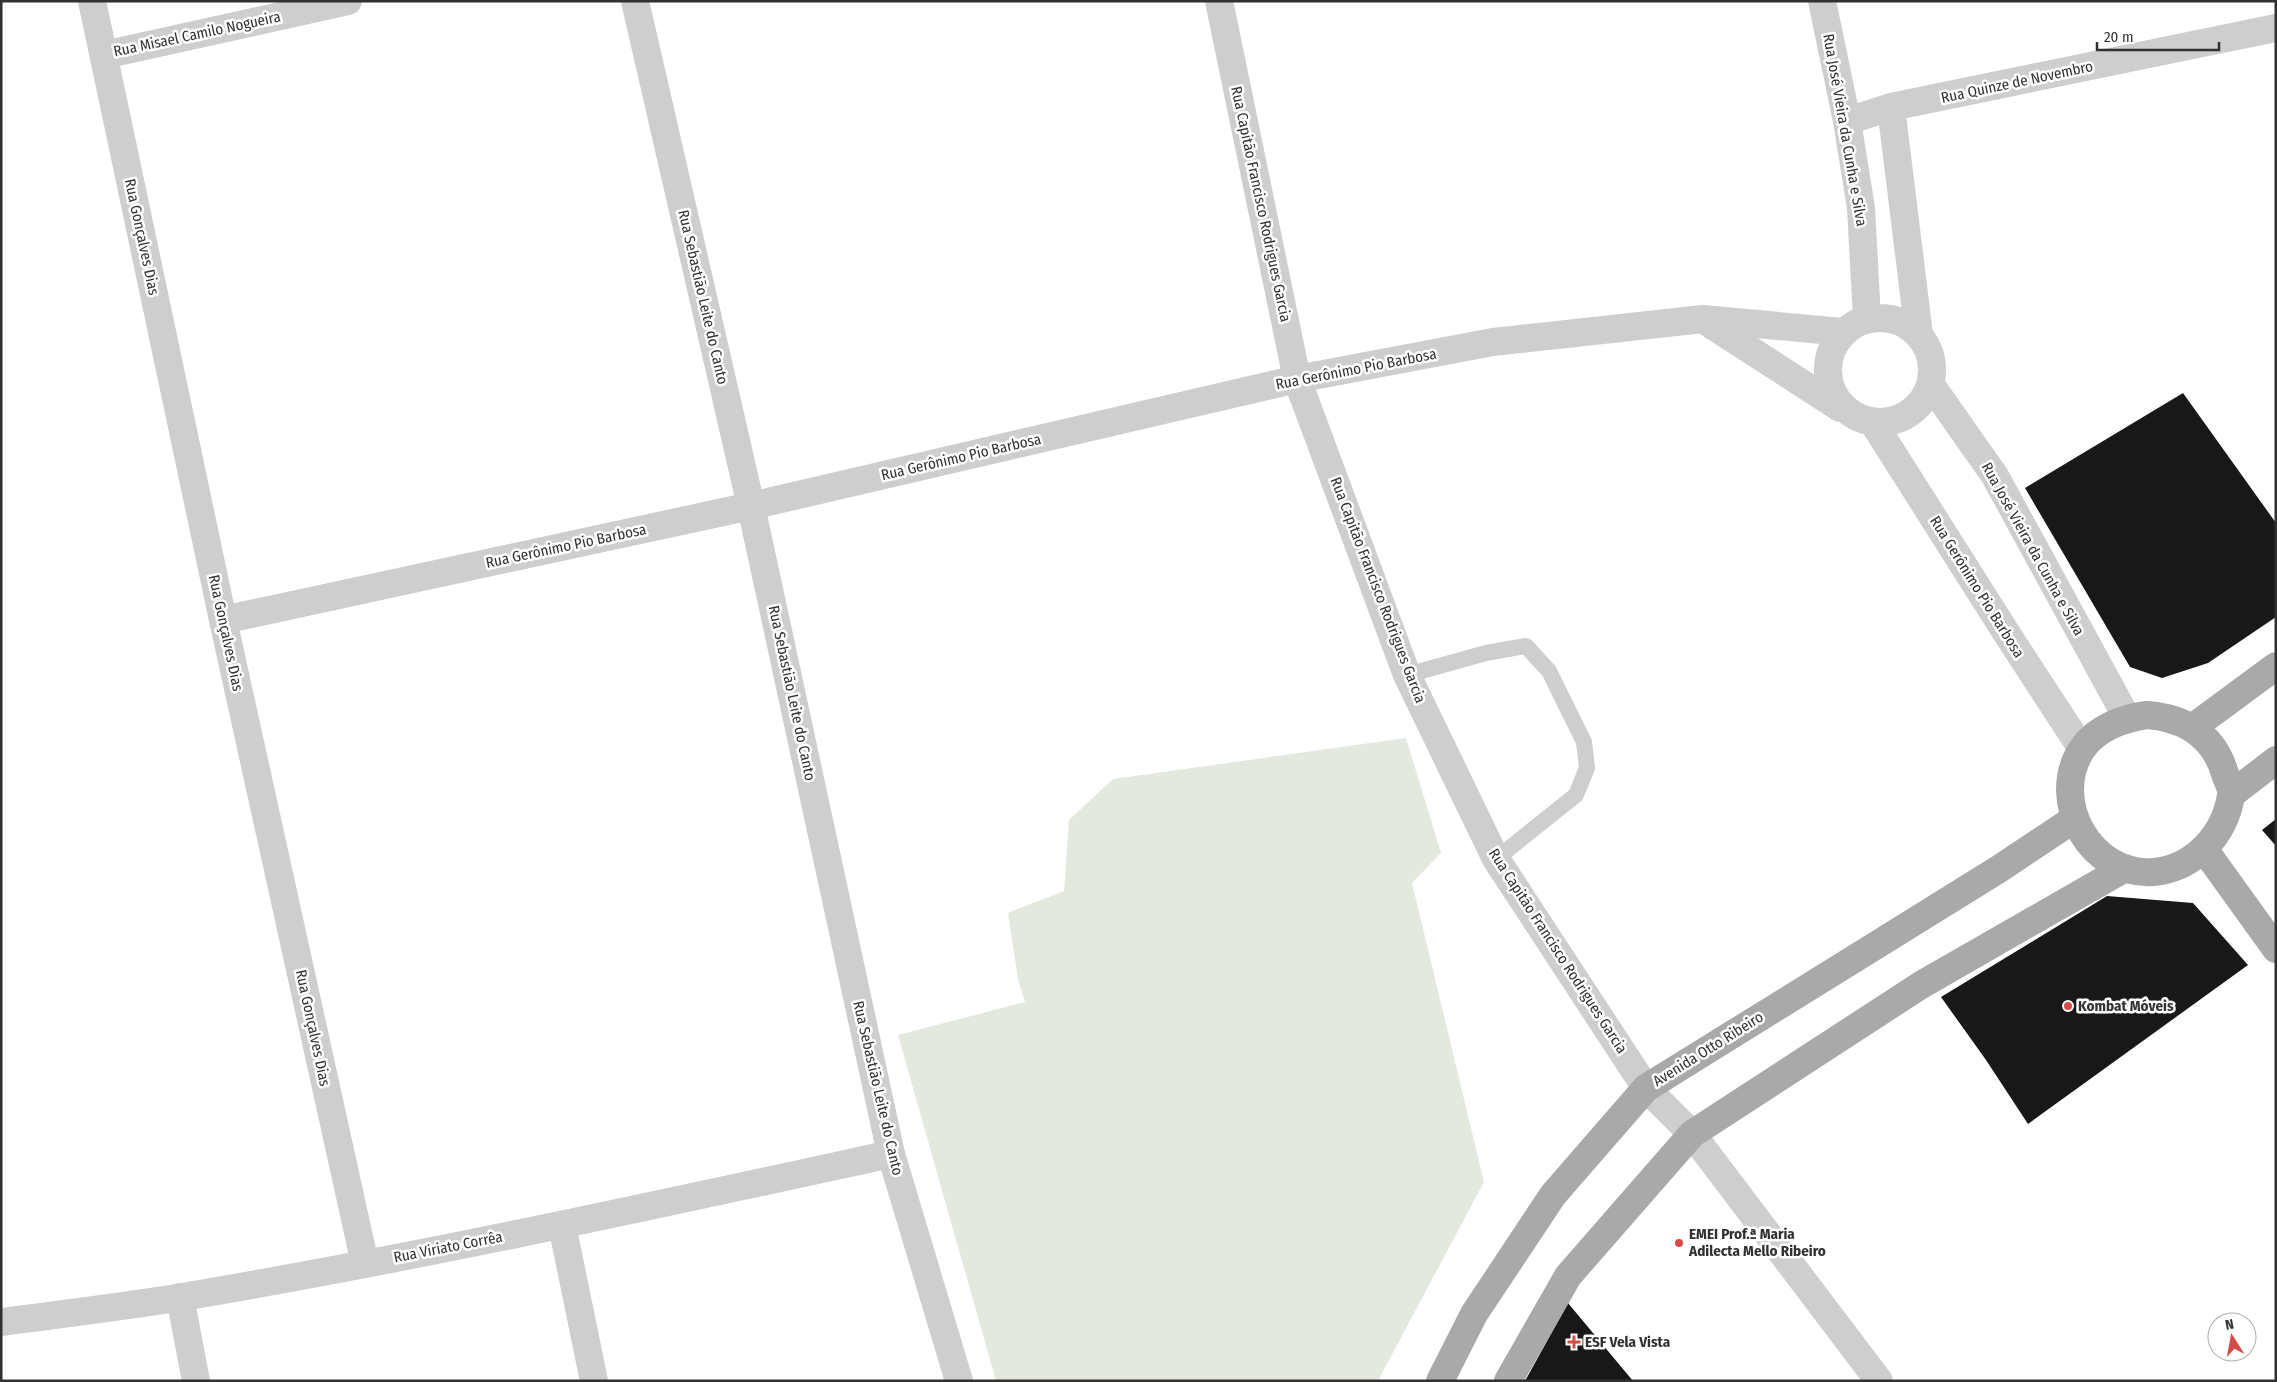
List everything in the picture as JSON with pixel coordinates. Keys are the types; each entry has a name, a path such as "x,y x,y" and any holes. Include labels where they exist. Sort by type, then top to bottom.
{"main road":[{"path":"2192,728 2276,666"},
{"path":"2232,794 2216,751 2203,735 2167,716 2147,715 2127,718 2102,730 2082,749 2073,770 2070,795 2074,819 2086,841 2103,857 2125,868 2153,872 2181,865 2204,849 2218,832 2232,794 2276,760"},
{"name":"Avenida Otto Ribeiro","path":"1440,1381 1474,1314 1553,1195 1646,1088 1999,869 2074,819"},
{"path":"2204,849 2276,949"},
{"path":"1508,1381 1568,1276 1692,1134 1921,985 2125,868"}],"street":[{"name":"Rua Gonçalves Dias","path":"92,1 223,620 365,1264"},
{"name":"Rua Misael Camilo Nogueira","path":"104,54 348,1"},
{"name":"Rua Sebastião Leite do Canto","path":"635,1 751,506 891,1154 959,1381"},
{"name":"Rua Capitão Francisco Rodrigues Garcia","path":"1219,1 1297,379 1407,675 1496,859 1646,1088 1692,1134 1879,1381"},
{"name":"Rua José Vieira da Cunha e Silva","path":"1822,1 1847,121 1861,208 1867,319"},
{"name":"Rua Quinze de Novembro","path":"1847,121 1891,107 2276,28"},
{"path":"1891,107 1919,335"},
{"name":"Rua Gerônimo Pio Barbosa","path":"223,620 751,506 1297,379 1494,342 1703,319 1843,332"},
{"path":"1703,319 1843,410 1874,424 1899,420 1919,407 1931,385 1933,367 1929,349 1919,335 1895,319 1867,319 1843,332 1828,356 1828,385 1843,410"},
{"name":"Rua José Vieira da Cunha e Silva","path":"1931,385 1995,476 2127,718"},
{"name":"Rua Gerônimo Pio Barbosa","path":"1874,424 2082,749"},
{"name":"Rua Viriato Corrêa","path":"1,1322 180,1298 365,1264 562,1225 891,1154"},
{"path":"562,1225 594,1381"},
{"path":"180,1298 196,1381"}],"lane":[{"path":"1407,675 1486,653 1526,646 1549,671 1584,742 1587,768 1576,795 1496,859"}],"shaded area":[{"path":"1406,738 1441,853 1412,883 1484,1182 1378,1381 996,1381 898,1035 1025,1002 1018,979 1008,913 1064,891 1069,820 1113,779"}],"building":[{"path":"2183,393 2276,523 2276,617 2208,663 2162,678 2130,667 2025,488"},
{"path":"2276,819 2276,846 2262,830"},
{"name":"Kombat Móveis","path":"2107,896 2193,903 2248,965 2028,1124 1986,1060 1941,997"},
{"name":"ESF Vela Vista","path":"1568,1303 1633,1381 1525,1381"}],"place":[{"name":"Kombat Móveis","path":"2068,1006"},
{"name":"EMEI Prof.ª Maria Adilecta Mello Ribeiro","path":"1679,1243"},
{"name":"ESF Vela Vista","path":"1574,1342"}]}
